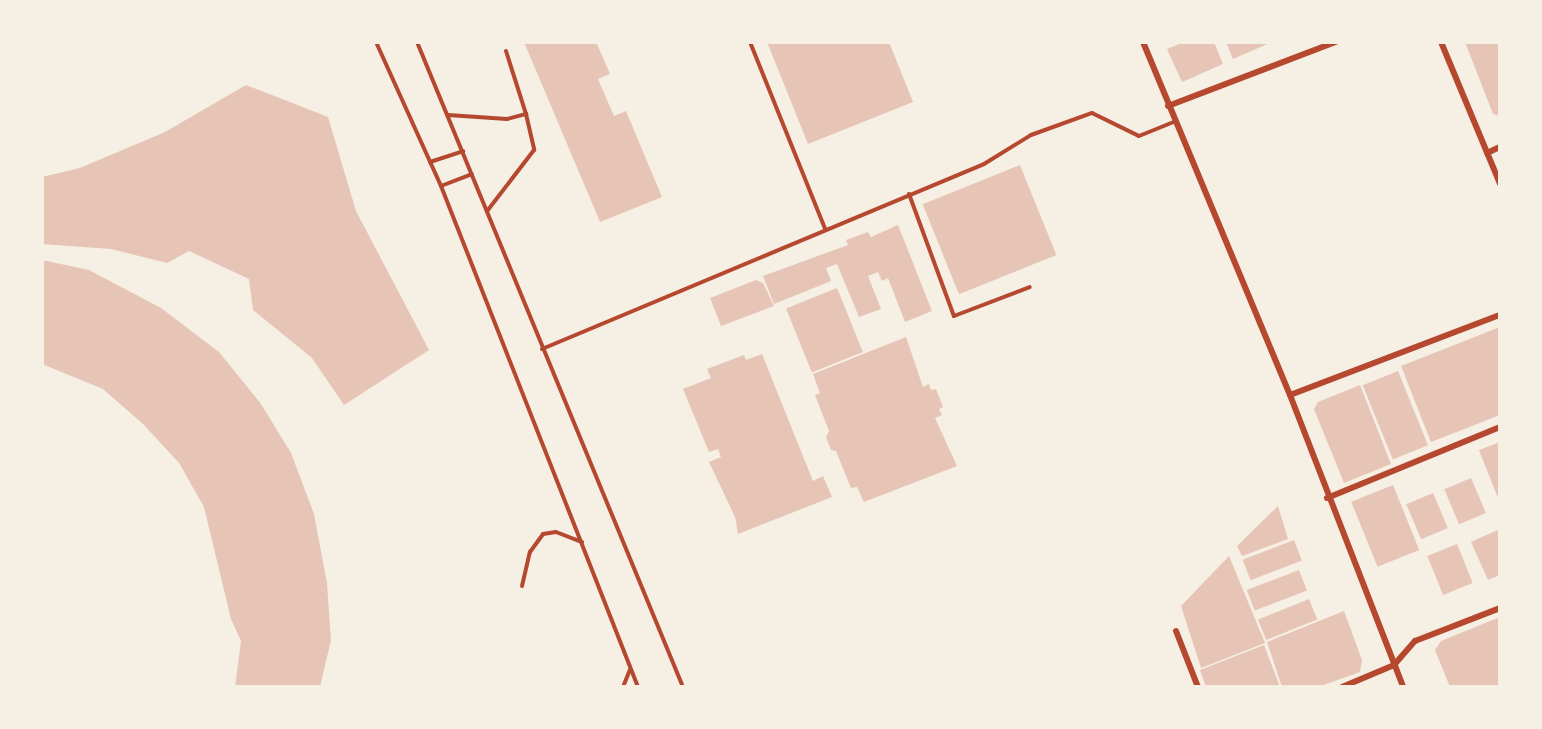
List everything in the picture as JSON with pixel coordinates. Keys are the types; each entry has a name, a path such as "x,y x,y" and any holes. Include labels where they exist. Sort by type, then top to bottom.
{"street":[{"path":"1143,42 1174,122 1290,395 1327,498 1403,687"},
{"path":"1168,106 1336,42"},
{"path":"1442,42 1500,184"},
{"path":"1487,153 1500,147"},
{"path":"1290,395 1500,315"},
{"path":"1327,498 1500,427"},
{"path":"1342,687 1394,665 1416,641 1500,608"},
{"path":"1176,631 1198,687"}],"lane":[{"path":"376,42 441,186 638,687"},
{"path":"417,42 683,687"},
{"path":"750,42 825,229"},
{"path":"488,210 534,150 526,114 506,51"},
{"path":"542,349 984,164 1031,135 1092,112 1139,136 1174,122"},
{"path":"448,115 507,119 526,114"},
{"path":"429,162 463,151"},
{"path":"441,186 472,174"},
{"path":"909,194 954,316 1030,287"},
{"path":"522,586 530,552 543,534 556,532 583,543"},
{"path":"624,687 630,669"}],"building":[{"path":"524,42 596,42 610,74 598,79 614,116 626,111 662,197 600,222"},
{"path":"767,42 889,42 913,102 808,144"},
{"path":"1184,42 1214,42 1223,64 1182,82 1167,49"},
{"path":"1226,42 1272,42 1233,59"},
{"path":"1465,42 1500,42 1500,116 1493,114"},
{"path":"246,85 328,117 356,211 429,350 344,405 312,358 253,310 249,279 189,251 167,263 111,249 42,244 42,177 80,168 165,132"},
{"path":"1020,165 1056,255 959,294 923,204"},
{"path":"898,225 932,311 905,322 888,278 882,281 878,272 868,276 881,309 859,317 837,264 826,268 831,281 774,304 763,276 848,245 846,240 868,232 871,237"},
{"path":"42,260 89,270 161,308 219,352 261,404 291,453 314,514 327,583 331,640 320,687 235,687 241,641 231,619 204,507 179,463 143,424 103,389 42,364"},
{"path":"756,280 763,283 774,306 721,326 710,298"},
{"path":"837,288 863,352 812,373 786,309"},
{"path":"1500,327 1500,415 1431,442 1401,366"},
{"path":"906,337 923,387 929,384 931,390 936,389 943,407 939,409 942,415 935,418 957,466 864,502 857,487 851,488 836,451 831,450 826,437 829,431 815,395 820,393 813,374"},
{"path":"762,354 813,481 823,476 832,497 738,534 735,517 709,462 721,457 718,449 709,452 683,389 711,378 707,369 744,355 746,360"},
{"path":"1398,371 1428,445 1393,459 1363,385"},
{"path":"1360,385 1391,464 1344,483 1314,409 1318,402"},
{"path":"1500,442 1500,503 1479,450"},
{"path":"1471,478 1486,513 1459,524 1444,489"},
{"path":"1393,485 1419,550 1377,567 1351,502"},
{"path":"1433,493 1448,528 1421,539 1406,504"},
{"path":"1278,506 1288,539 1242,556 1237,546"},
{"path":"1500,529 1500,575 1488,580 1471,542"},
{"path":"1294,540 1302,561 1251,580 1243,560"},
{"path":"1457,544 1473,583 1443,595 1427,556"},
{"path":"1229,556 1265,643 1201,668 1181,606"},
{"path":"1299,570 1307,591 1255,611 1247,590"},
{"path":"1309,599 1317,619 1266,640 1258,620"},
{"path":"1344,611 1362,660 1360,672 1318,687 1282,687 1267,642"},
{"path":"1500,617 1500,687 1450,687 1435,650 1441,641"},
{"path":"1264,645 1280,687 1206,687 1200,670"}]}
